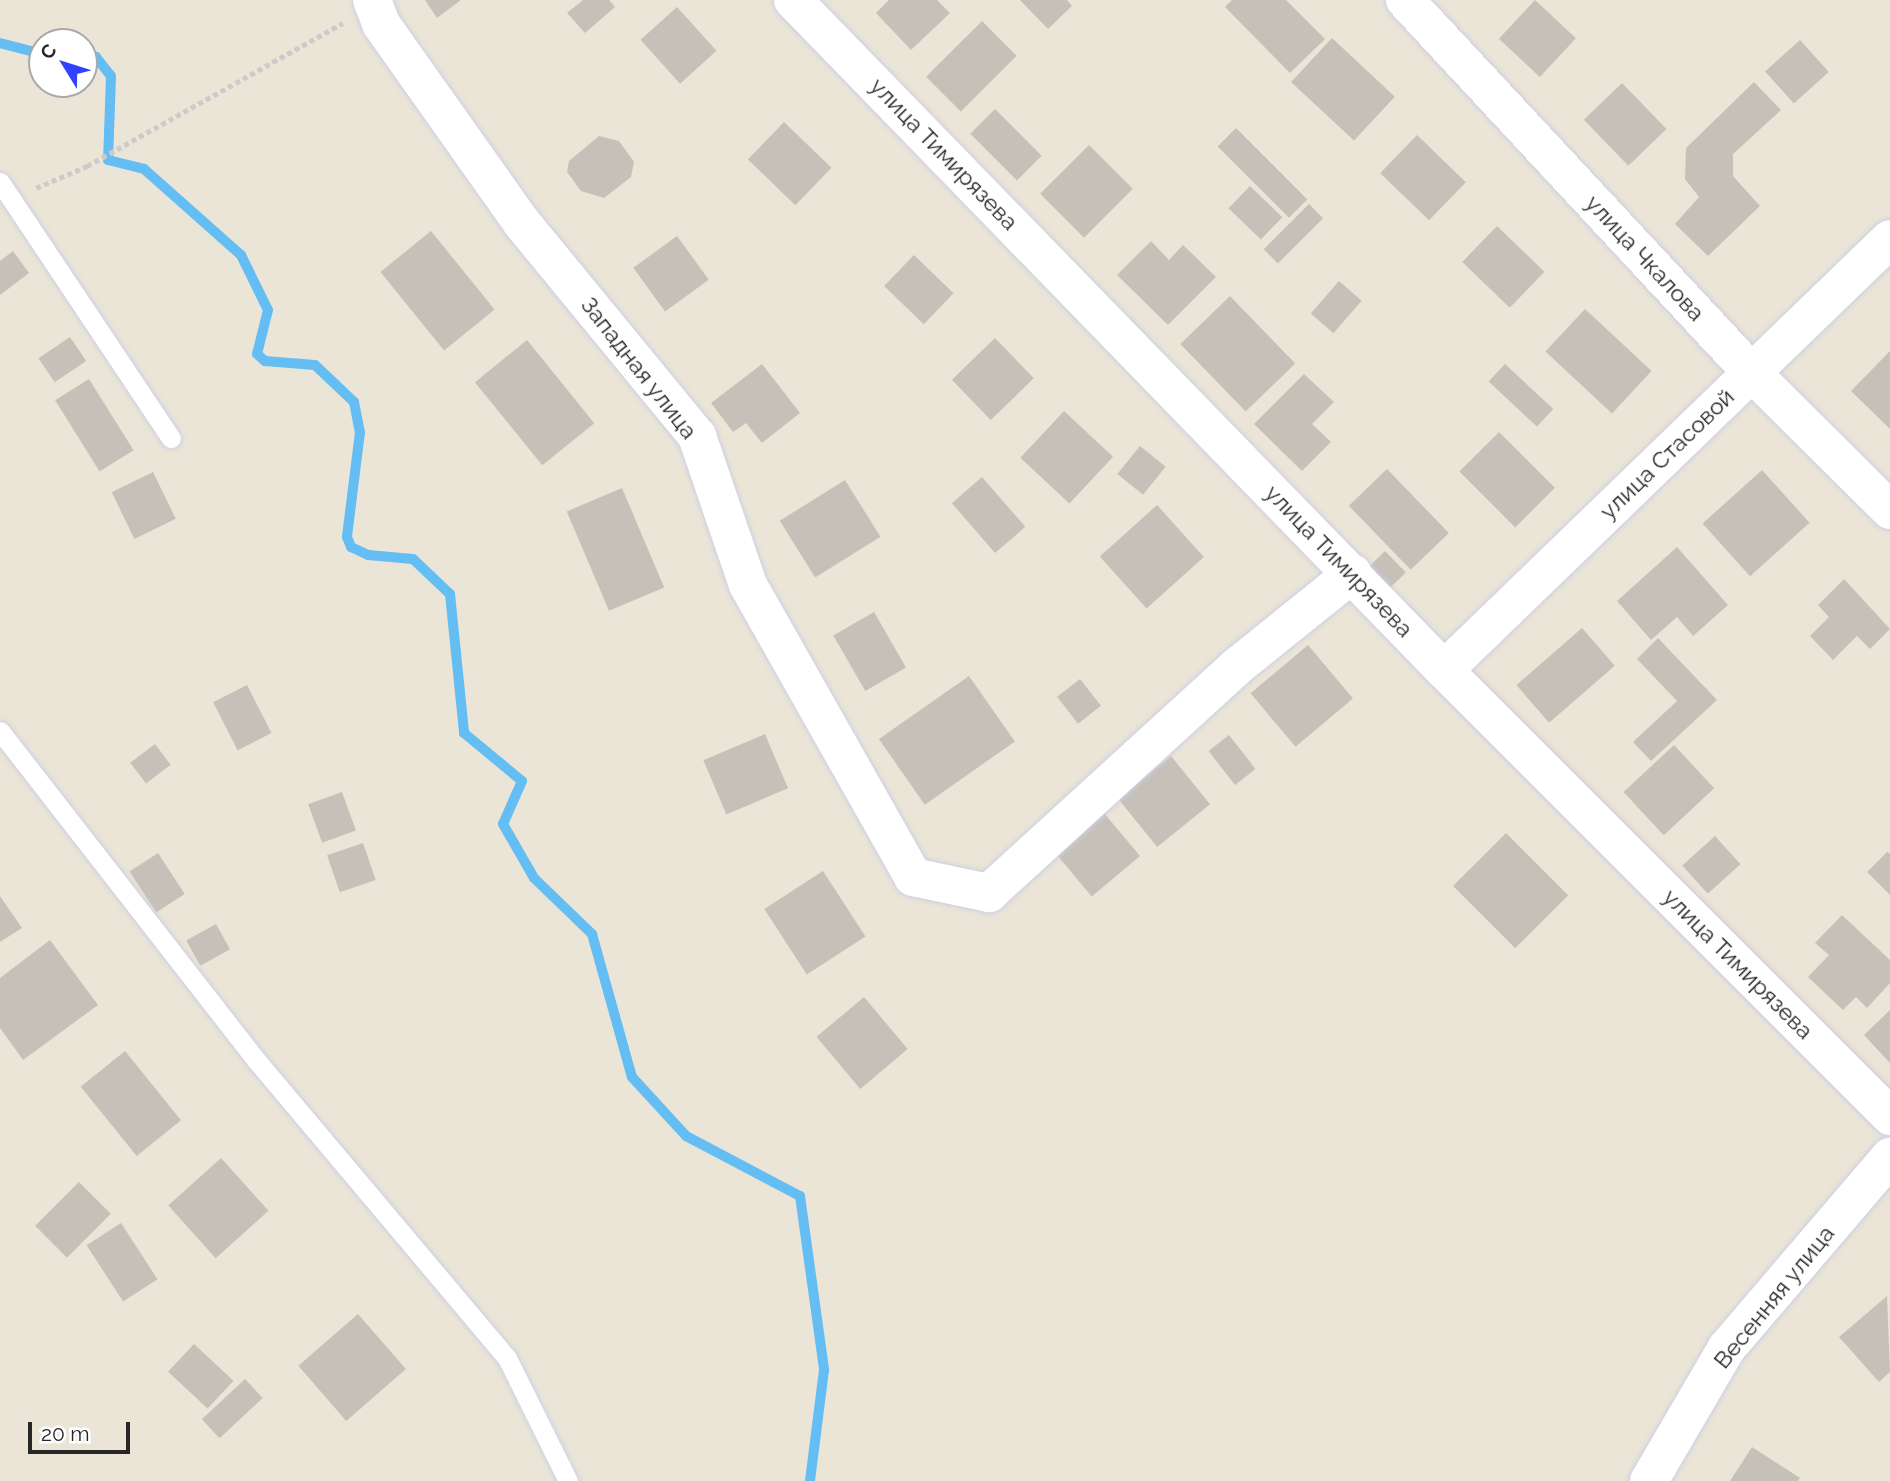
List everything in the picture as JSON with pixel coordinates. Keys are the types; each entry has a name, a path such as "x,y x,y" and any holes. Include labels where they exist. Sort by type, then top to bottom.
{"street":[{"name":"улица Тимирязева","path":"793,0 1353,573 1444,670 1890,1116"},
{"name":"улица Чкалова","path":"1405,0 1751,373 1890,510"},
{"name":"Западная улица","path":"373,3 380,24 522,223 697,436 748,585 913,877 989,893 1235,668 1353,573"},
{"name":"улица Стасовой","path":"1444,670 1890,239"},
{"name":"Весенняя улица","path":"1649,1481 1726,1349 1890,1157"}],"lane":[{"path":"6,190 171,438"},
{"path":"0,731 256,1060 507,1358 568,1481"}],"path":[{"path":"6,190 87,166 373,3"}],"building":[{"path":"425,0 461,0 437,18"},
{"path":"583,0 609,0 615,7 585,33 567,13"},
{"path":"889,0 937,0 950,13 911,50 876,13"},
{"path":"1020,0 1067,0 1072,6 1048,29"},
{"path":"1232,0 1286,0 1325,39 1290,73 1225,7"},
{"path":"1535,0 1576,38 1540,77 1499,39"},
{"path":"677,7 716,51 680,84 641,40"},
{"path":"982,21 1017,56 961,112 926,77"},
{"path":"1332,38 1395,97 1354,141 1291,82"},
{"path":"1800,40 1829,72 1794,103 1765,71"},
{"path":"1754,82 1781,110 1733,154 1733,176 1760,206 1708,256 1675,224 1699,197 1685,179 1686,148"},
{"path":"1622,83 1666,129 1628,166 1584,120"},
{"path":"995,109 1042,156 1017,180 970,134"},
{"path":"784,122 831,168 795,205 748,159"},
{"path":"1236,128 1307,199 1289,218 1218,146"},
{"path":"1417,135 1466,182 1429,220 1380,173"},
{"path":"599,136 619,141 634,162 631,177 604,198 581,191 567,172 569,161"},
{"path":"1089,145 1133,189 1084,238 1040,194"},
{"path":"1250,186 1282,217 1261,240 1228,208"},
{"path":"1309,204 1323,218 1278,263 1264,249"},
{"path":"1497,226 1544,272 1510,308 1462,262"},
{"path":"431,231 495,309 444,350 380,272"},
{"path":"677,236 709,280 665,311 633,268"},
{"path":"1151,241 1169,260 1183,245 1216,277 1168,325 1117,275"},
{"path":"13,251 29,273 0,295 0,261"},
{"path":"914,255 954,293 924,324 884,286"},
{"path":"1339,281 1362,301 1333,333 1311,313"},
{"path":"1230,296 1295,364 1246,412 1180,344"},
{"path":"1585,309 1652,371 1612,413 1545,351"},
{"path":"70,337 86,361 55,382 38,358"},
{"path":"995,338 1034,378 991,420 952,380"},
{"path":"527,340 594,423 542,465 475,382"},
{"path":"1890,351 1890,429 1851,391"},
{"path":"762,364 800,413 762,443 746,423 733,432 711,403"},
{"path":"1505,364 1553,409 1537,427 1489,382"},
{"path":"1304,374 1334,402 1312,424 1331,442 1302,471 1254,424"},
{"path":"89,379 134,450 100,471 55,400"},
{"path":"1064,411 1113,457 1069,504 1020,458"},
{"path":"1499,432 1555,488 1515,527 1459,472"},
{"path":"1140,446 1166,467 1143,495 1117,474"},
{"path":"1387,469 1449,533 1411,570 1349,506"},
{"path":"1762,470 1810,523 1750,576 1703,524"},
{"path":"153,472 176,519 134,539 112,492"},
{"path":"982,477 1025,527 995,553 952,503"},
{"path":"845,480 881,537 815,578 780,521"},
{"path":"622,488 664,587 609,611 567,511"},
{"path":"1157,505 1204,557 1147,609 1100,557"},
{"path":"1677,547 1728,605 1693,636 1677,617 1651,640 1617,601"},
{"path":"1385,551 1406,573 1389,589 1368,568"},
{"path":"1844,579 1890,629 1870,649 1857,636 1833,660 1810,636 1829,617 1818,605"},
{"path":"874,612 906,667 865,691 833,636"},
{"path":"1582,628 1615,666 1549,723 1516,685"},
{"path":"1658,638 1717,700 1651,761 1633,742 1677,701 1637,659"},
{"path":"1308,645 1353,699 1296,747 1251,693"},
{"path":"969,676 1015,742 925,805 879,739"},
{"path":"1080,679 1101,706 1078,724 1057,697"},
{"path":"247,685 272,733 238,750 213,702"},
{"path":"765,734 788,788 726,814 703,760"},
{"path":"1229,735 1255,769 1235,785 1209,751"},
{"path":"155,744 171,765 146,783 130,763"},
{"path":"1674,745 1714,788 1664,835 1624,792"},
{"path":"1171,756 1210,804 1157,847 1118,799"},
{"path":"342,792 356,831 322,843 308,804"},
{"path":"1104,813 1140,856 1092,896 1056,853"},
{"path":"1506,833 1568,895 1515,948 1453,886"},
{"path":"1715,836 1740,864 1708,894 1682,865"},
{"path":"363,843 376,880 340,892 327,855"},
{"path":"1887,852 1890,854 1890,895 1867,872"},
{"path":"158,853 185,894 156,913 129,872"},
{"path":"823,871 865,936 807,975 764,909"},
{"path":"0,896 22,928 0,942"},
{"path":"1842,915 1890,960 1890,983 1867,1008 1856,997 1843,1010 1808,977 1829,955 1815,943"},
{"path":"216,924 230,949 200,966 186,940"},
{"path":"50,940 98,1005 23,1060 0,1028 0,978"},
{"path":"864,997 908,1049 860,1089 817,1037"},
{"path":"1890,1010 1890,1063 1864,1035"},
{"path":"125,1051 181,1120 137,1156 81,1087"},
{"path":"221,1158 269,1211 216,1258 168,1206"},
{"path":"79,1182 111,1214 67,1258 35,1226"},
{"path":"121,1223 157,1279 123,1302 87,1245"},
{"path":"1887,1296 1890,1372 1879,1382 1839,1337"},
{"path":"358,1314 406,1369 346,1421 298,1366"},
{"path":"194,1344 233,1381 208,1409 168,1372"},
{"path":"245,1379 263,1398 220,1438 202,1419"},
{"path":"1752,1447 1800,1478 1798,1481 1730,1481"}],"waterway":[{"path":"0,43 28,50"},
{"path":"98,60 111,76 108,160 144,169 241,255 268,310 257,354 265,361 315,365 354,402 360,432 347,537 351,547 368,555 413,559 450,594 464,733 522,781 503,824 534,878 592,934 632,1077 686,1136 800,1196 824,1370 810,1481"}]}
